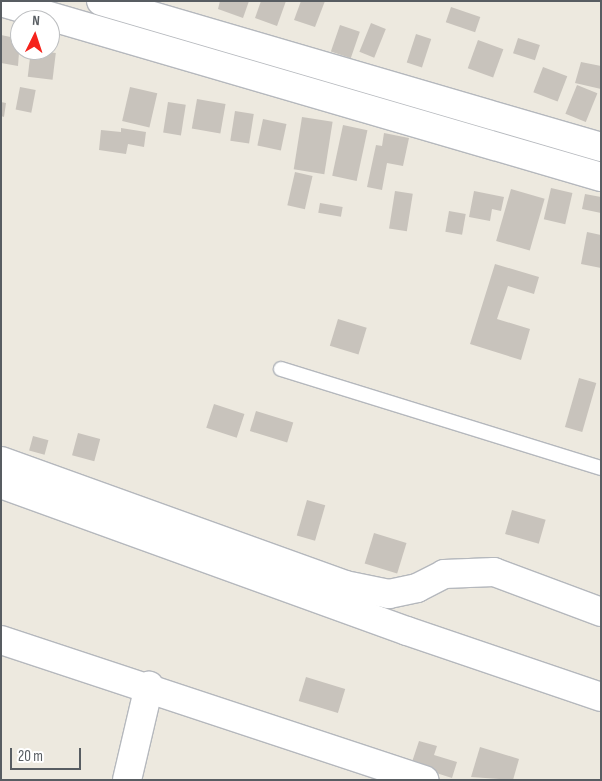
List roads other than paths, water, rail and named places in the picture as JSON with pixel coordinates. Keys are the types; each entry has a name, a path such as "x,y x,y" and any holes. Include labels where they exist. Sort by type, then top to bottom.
{"street":[{"path":"101,1 601,147"},
{"path":"1,2 601,177"},
{"path":"276,83 284,55"},
{"path":"1,461 345,585 389,594 417,588 444,574 494,572 601,612"},
{"path":"1,484 407,631 601,697"},
{"path":"1,640 149,686 416,778"},
{"path":"127,780 149,686"}],"lane":[{"path":"281,369 601,468"}]}
